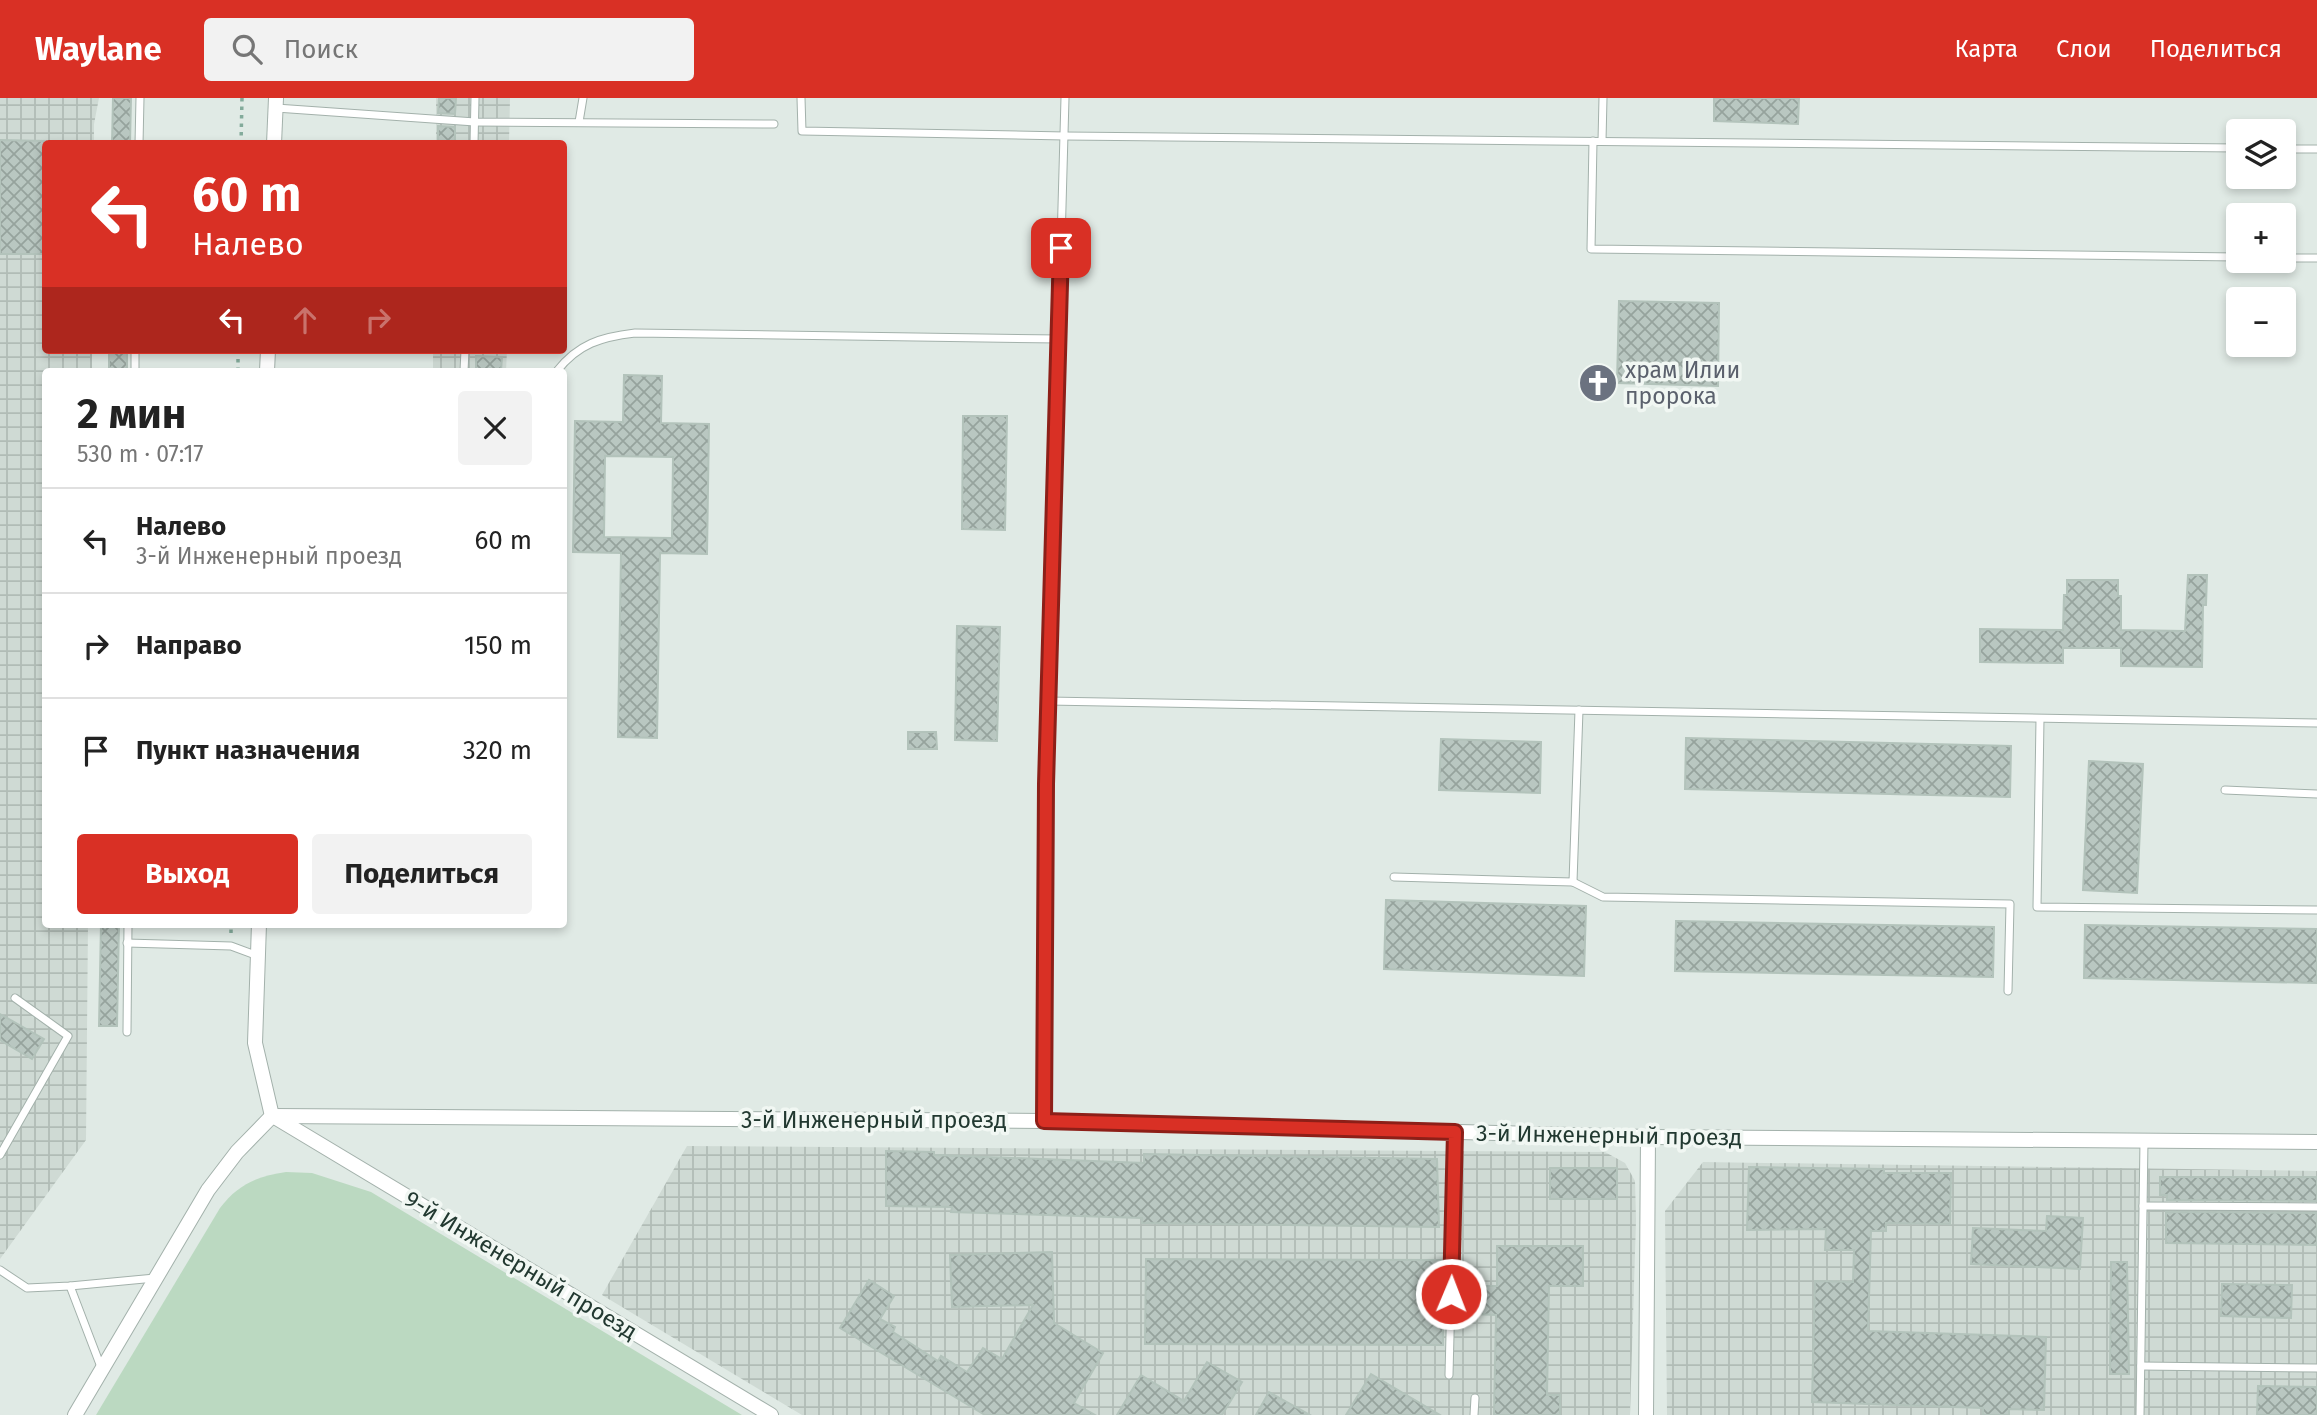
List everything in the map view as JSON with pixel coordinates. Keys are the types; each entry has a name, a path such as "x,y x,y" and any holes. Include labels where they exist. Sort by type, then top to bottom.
{"street":[{"path":"274,140 275,103"},
{"path":"75,1415 208,1189 237,1152 271,1116 255,1043 259,928"},
{"name":"3-й Инженерный проезд","path":"271,1116 1044,1121 1648,1137 2317,1142"},
{"name":"9-й Инженерный проезд","path":"271,1116 771,1415"},
{"path":"1646,1415 1648,1137"}],"lane":[{"path":"139,140 140,98"},
{"path":"474,140 475,98"},
{"path":"579,122 583,98"},
{"path":"801,98 802,131 2226,148"},
{"path":"1044,1121 1048,701 1065,98"},
{"path":"1602,141 1603,98"},
{"path":"275,103 475,122 774,124"},
{"path":"1592,141 1591,249 2226,257"},
{"path":"2296,149 2317,149"},
{"path":"2296,258 2317,258"},
{"path":"559,368 567,358 586,345 612,336 635,333 1059,339"},
{"path":"1048,701 2317,723"},
{"path":"1573,882 1579,710"},
{"path":"2040,719 2036,907 2317,910"},
{"path":"2225,790 2317,794"},
{"path":"1394,877 1573,882 1603,897 2010,904 2008,991"},
{"path":"127,1032 128,928"},
{"path":"127,943 231,946 259,957"},
{"path":"0,1155 68,1035 15,998"},
{"path":"1449,1375 1455,1132"},
{"path":"2140,1415 2144,1141"},
{"path":"2143,1206 2317,1207"},
{"path":"0,1270 27,1288 156,1278"},
{"path":"70,1286 102,1370"},
{"path":"2141,1366 2317,1368"},
{"path":"1474,1415 1475,1398"}],"path":[{"path":"241,140 242,98"}],"shaded area":[{"path":"0,98 99,98 94,140 42,140 42,354 92,354 92,368 42,368 42,928 88,928 86,1140 0,1259"},
{"path":"436,98 510,98 509,140 436,140"},
{"path":"433,354 507,354 506,368 433,368"},
{"path":"687,1146 1605,1152 1625,1163 1635,1181 1630,1415 802,1415 602,1295"},
{"path":"1703,1162 2317,1171 2317,1415 1667,1415 1665,1211"}],"green space":[{"path":"286,1172 312,1173 371,1192 742,1415 96,1415 220,1208 249,1182"}],"building":[{"path":"113,98 131,98 130,140 112,140"},
{"path":"439,98 456,98 455,114 438,113"},
{"path":"1714,98 1799,98 1798,124 1714,121"},
{"path":"438,126 455,127 455,140 438,140"},
{"path":"0,140 42,141 42,254 0,254"},
{"path":"1619,301 1719,303 1718,386 1617,383"},
{"path":"109,354 127,354 127,368 109,368"},
{"path":"476,356 502,357 501,368 476,368"},
{"path":"624,375 662,376 661,423 709,424 707,554 660,553 657,738 618,737 621,553 573,552 575,421 623,422","holes":["605,456 673,457 672,538 604,537"]},
{"path":"963,416 1007,416 1005,530 962,529"},
{"path":"2188,575 2207,575 2206,605 2203,605 2202,667 2121,666 2121,648 2063,648 2063,663 1980,662 1980,629 2063,630 2067,580 2118,580 2121,630 2185,631"},
{"path":"957,626 1000,627 997,741 955,740"},
{"path":"908,732 936,732 937,749 908,749"},
{"path":"1686,738 2011,746 2010,797 1685,789"},
{"path":"1441,739 1541,742 1540,793 1439,790"},
{"path":"2089,761 2143,764 2137,893 2083,890"},
{"path":"1386,900 1586,906 1584,976 1384,969"},
{"path":"1676,921 1994,927 1993,977 1675,971"},
{"path":"2085,925 2317,929 2317,983 2084,978"},
{"path":"101,928 119,928 117,1026 99,1026"},
{"path":"0,1014 44,1039 32,1059 0,1040"},
{"path":"886,1151 1144,1163 1144,1154 1437,1159 1439,1227 1142,1223 1142,1218 951,1212 952,1207 886,1206"},
{"path":"1749,1167 1951,1173 1950,1224 1886,1223 1886,1231 1871,1231 1868,1331 2046,1337 2044,1410 2009,1409 2009,1415 1983,1415 1983,1408 1812,1402 1815,1281 1853,1282 1854,1250 1825,1250 1826,1229 1747,1230"},
{"path":"1550,1168 1617,1168 1617,1199 1550,1199"},
{"path":"2160,1177 2317,1177 2317,1201 2167,1200 2167,1195 2160,1195"},
{"path":"2166,1212 2317,1213 2317,1245 2166,1243"},
{"path":"2047,1216 2083,1218 2080,1269 1971,1264 1973,1228 2046,1231"},
{"path":"1497,1246 1583,1246 1583,1286 1549,1286 1547,1395 1560,1395 1560,1415 1494,1415 1496,1315 1474,1314 1475,1286 1497,1286"},
{"path":"1052,1252 1054,1323 1103,1353 1074,1403 1095,1415 985,1415 840,1328 869,1280 894,1296 880,1319 895,1327 893,1332 938,1361 941,1356 967,1372 983,1348 1002,1359 1033,1305 952,1307 950,1255"},
{"path":"1146,1259 1443,1260 1443,1345 1145,1344"},
{"path":"2111,1262 2127,1262 2129,1374 2110,1374"},
{"path":"2222,1284 2292,1285 2291,1318 2221,1316"},
{"path":"1207,1362 1242,1382 1222,1415 1117,1415 1141,1375 1184,1401"},
{"path":"1371,1374 1440,1415 1346,1415"},
{"path":"2258,1386 2317,1387 2317,1415 2257,1415"},
{"path":"1269,1392 1310,1415 1256,1415"}],"place":[{"name":"храм Илии пророка","path":"1598,383"}],"route":[{"path":"1061,248 1046,784 1044,1121 1455,1132 1451,1294"}]}
